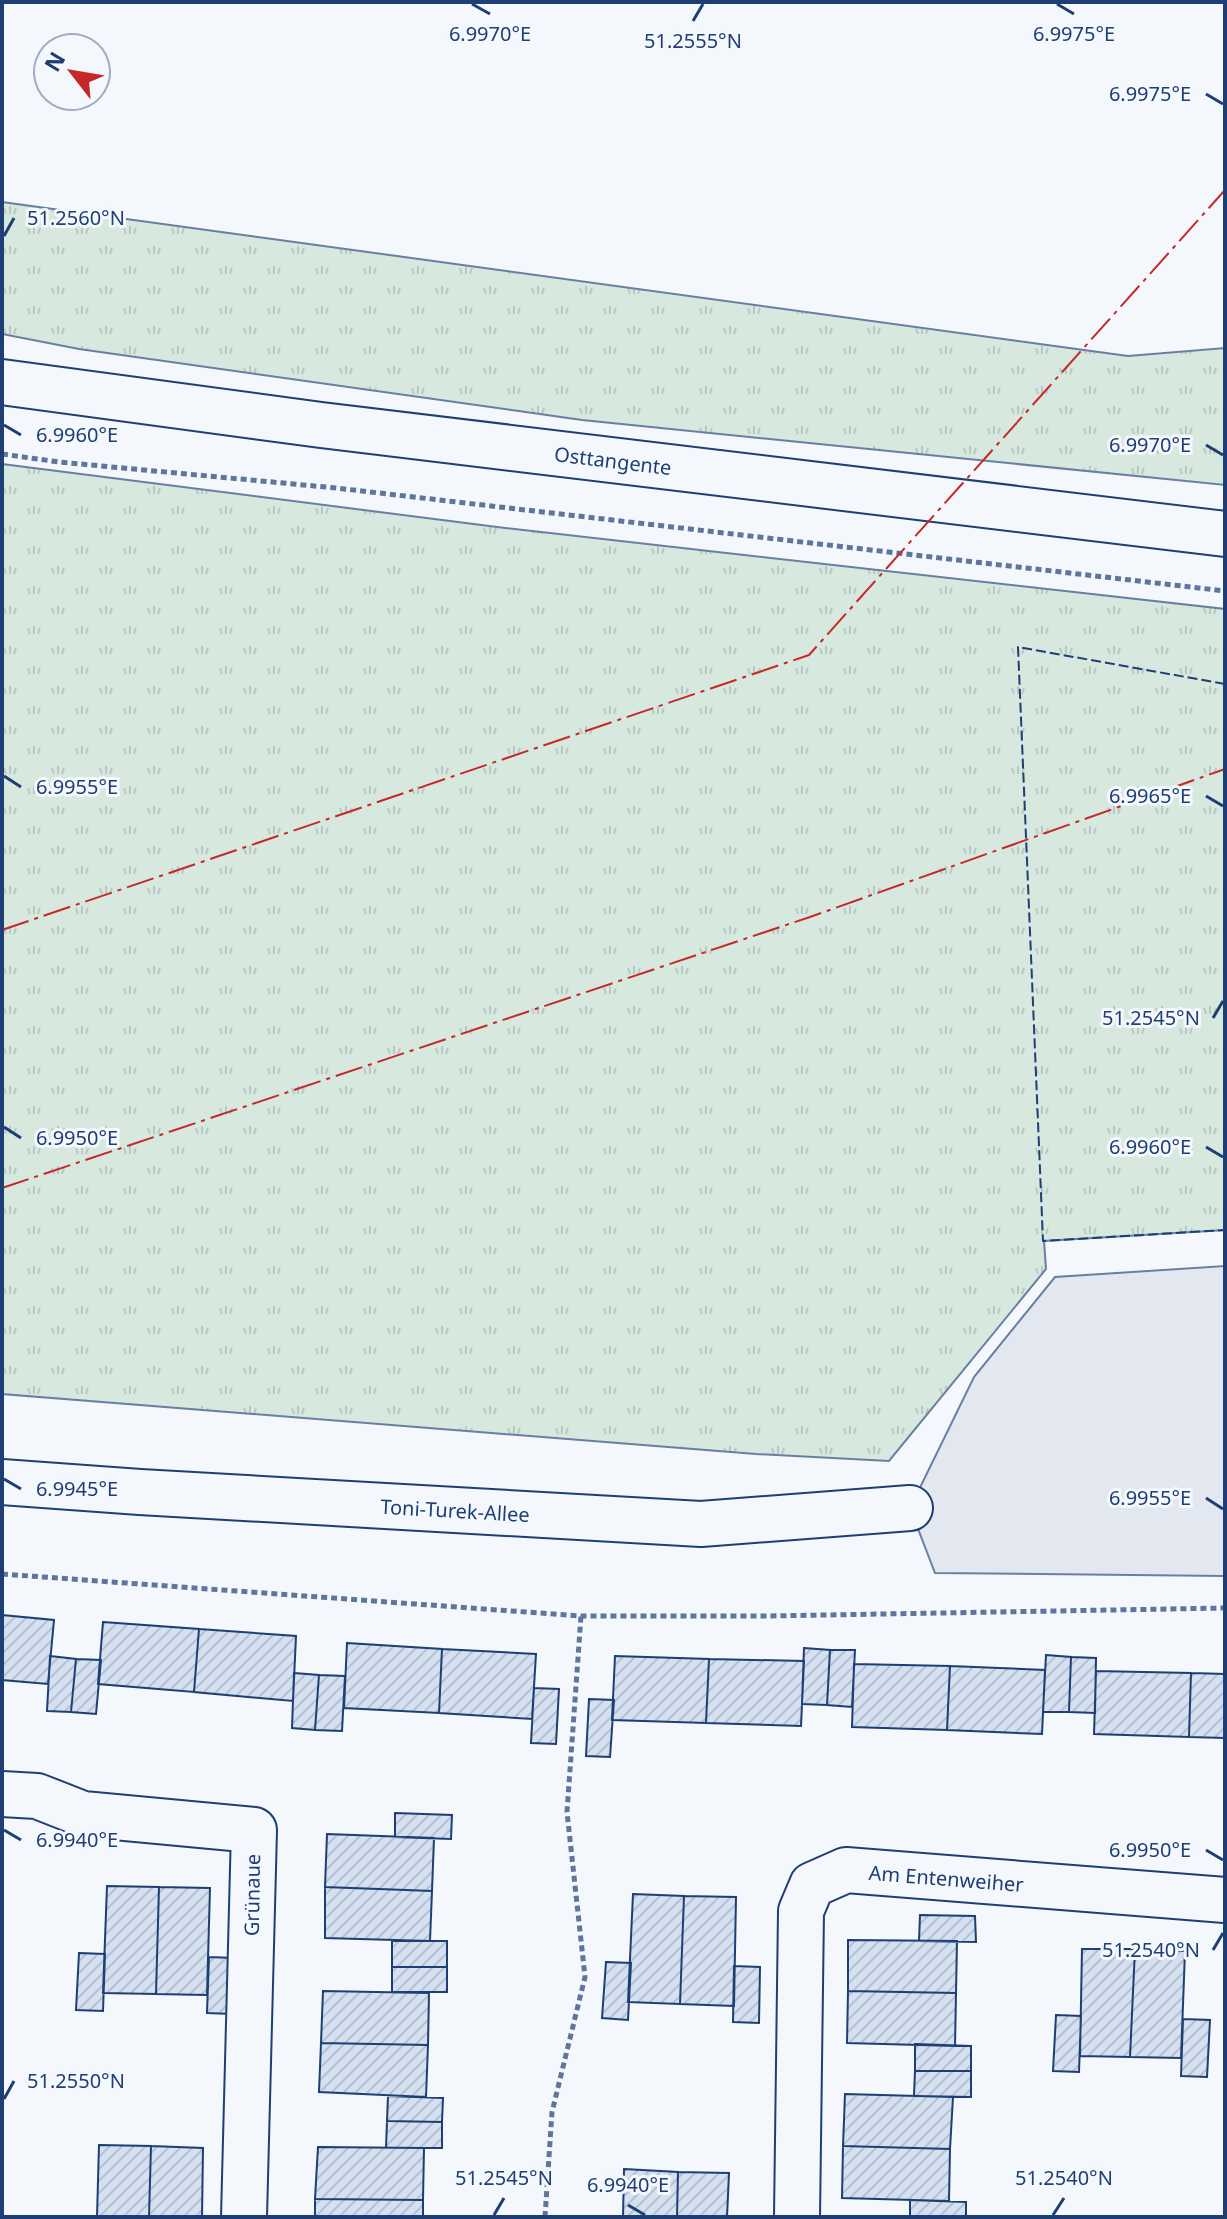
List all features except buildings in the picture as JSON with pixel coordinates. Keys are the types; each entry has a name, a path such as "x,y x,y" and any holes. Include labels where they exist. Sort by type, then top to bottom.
{"street":[{"name":"Osttangente","path":"2,382 321,425 1225,534"},
{"name":"Toni-Turek-Allee","path":"2,1482 701,1524 910,1508"},
{"name":"Grünaue","path":"2,1794 37,1796 83,1814 254,1830 244,2217"},
{"name":"Am Entenweiher","path":"797,2217 801,1911 812,1885 846,1870 1225,1900"}],"path":[{"path":"2,454 336,488 1225,591"},
{"path":"2,1574 581,1616 1225,1608"},
{"path":"545,2217 552,2112 585,1977 567,1812 581,1616"}],"green space":[{"path":"2,202 1128,356 1225,348 1225,485 582,420 79,349 2,334"},
{"path":"2,464 505,528 1225,609 1225,1230 1044,1241 1046,1269 889,1461 756,1454 2,1394"}],"shaded area":[{"path":"1225,1266 1225,1576 935,1573 910,1508 974,1377 1055,1277"}],"fence":[{"path":"1225,684 1018,647 1043,1241 1225,1230"}],"power":[{"path":"2,930 809,655 1225,190"},
{"path":"2,1188 810,917 1225,769"}]}
